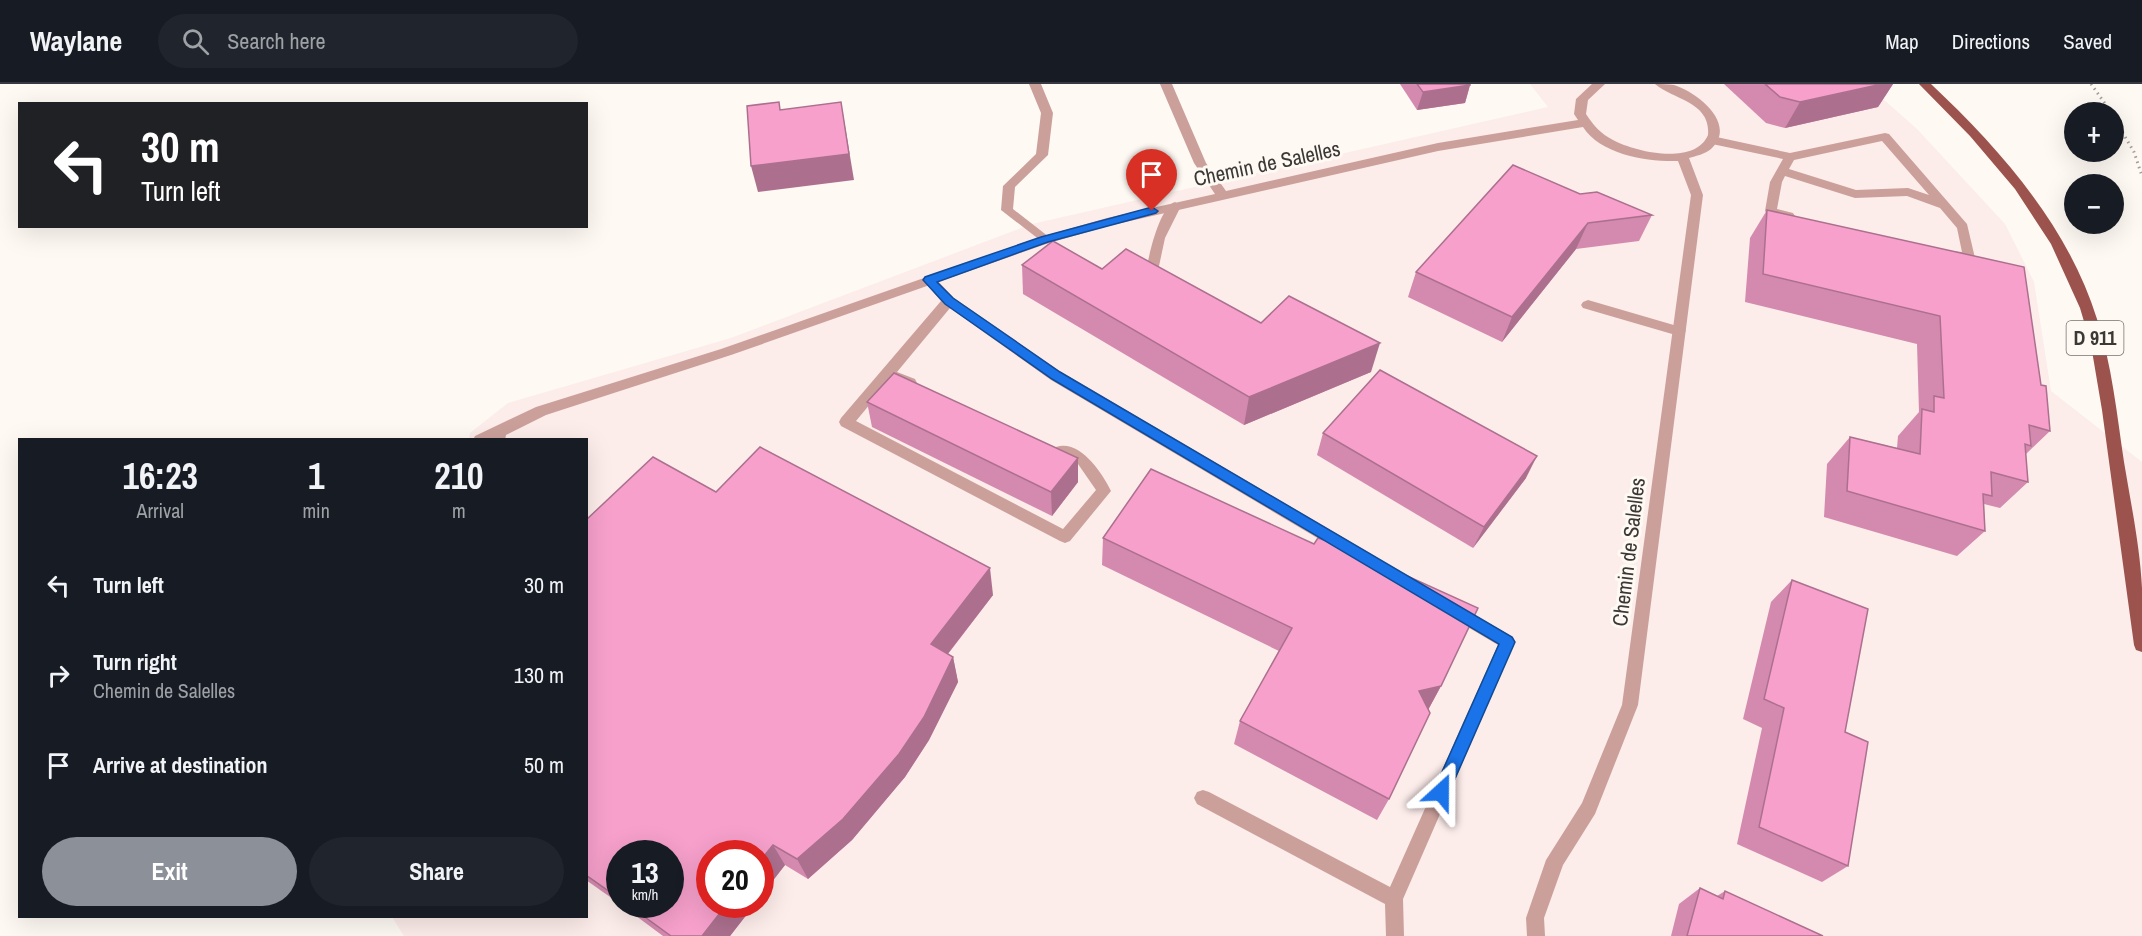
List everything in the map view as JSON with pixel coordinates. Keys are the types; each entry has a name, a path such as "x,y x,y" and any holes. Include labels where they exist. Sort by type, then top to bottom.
{"main road":[{"name":"D 911","path":"1925,84 1980,138 2018,183 2042,218 2087,308 2100,360 2113,434 2142,645"}],"street":[{"path":"1035,84 1047,113 1042,155 1009,186 1007,210 1045,240"},
{"path":"1166,84 1200,163 1222,195"},
{"path":"1599,84 1588,90 1581,100 1580,111 1584,123 1596,136 1615,147 1638,155 1661,158 1683,157 1696,153 1712,140 1714,127 1709,114 1696,101 1660,84"},
{"name":"Chemin de Salelles","path":"499,436 541,411 726,352 1045,240 1175,206 1438,147 1584,123"},
{"path":"1712,140 1790,157 1885,136 1963,227 1970,258 1935,251"},
{"name":"Chemin de Salelles","path":"1536,936 1535,918 1555,860 1588,808 1630,705 1697,195 1683,157"},
{"path":"1790,157 1776,182 1771,211 1802,219"},
{"path":"1782,171 1855,194 1908,192 1946,206"},
{"path":"1154,266 1159,238 1175,206"},
{"path":"929,280 949,301 1056,376 1384,569"},
{"path":"949,301 846,423 1065,537 1104,491 1083,460 1050,446"},
{"path":"1588,305 1679,331"},
{"path":"887,373 920,388"},
{"path":"1395,936 1394,899 1507,642 1446,606"},
{"path":"1203,798 1394,899"}],"path":[{"path":"2091,84 2106,102"},
{"path":"2124,135 2134,152 2142,176"}],"shaded area":[{"path":"1530,84 1866,84 1917,129 2005,224 2034,282 2051,391 2142,462 2142,936 404,936 393,918 588,918 588,438 469,438 470,433 508,403 731,338 1032,224 1548,107"}],"building":[{"path":"1417,84 1470,84 1470,85 1423,92"},
{"path":"1765,84 1882,84 1800,102 1780,97"},
{"path":"779,102 780,110 841,102 849,154 751,166 747,106"},
{"path":"1513,165 1580,194 1597,192 1652,215 1588,223 1512,317 1416,272"},
{"path":"1767,210 2024,267 2041,385 2046,386 2050,431 2029,425 2031,446 2025,444 2028,482 1991,472 1992,496 1983,494 1985,531 1847,491 1850,437 1920,454 1922,409 1934,412 1934,396 1944,398 1940,316 1763,274"},
{"path":"1053,241 1102,269 1126,249 1261,323 1289,296 1380,343 1249,397 1022,265"},
{"path":"1380,370 1537,456 1484,527 1323,433"},
{"path":"894,373 1078,458 1051,492 867,402"},
{"path":"760,447 990,568 931,644 953,657 924,717 899,754 843,819 797,859 774,846 774,840 696,840 696,918 716,918 702,936 671,936 646,918 684,918 684,840 606,840 606,889 588,876 588,518 653,457 716,492"},
{"path":"1151,469 1314,544 1318,538 1339,545 1478,608 1441,686 1419,691 1430,713 1389,799 1240,721 1292,628 1103,538"},
{"path":"1792,580 1868,609 1845,732 1868,742 1848,866 1759,827 1784,708 1764,699"},
{"path":"1700,888 1723,899 1725,891 1823,936 1687,936"}],"route":[{"path":"1152,211 1045,240 929,280 949,301 1056,376 1507,642 1441,792"}]}
